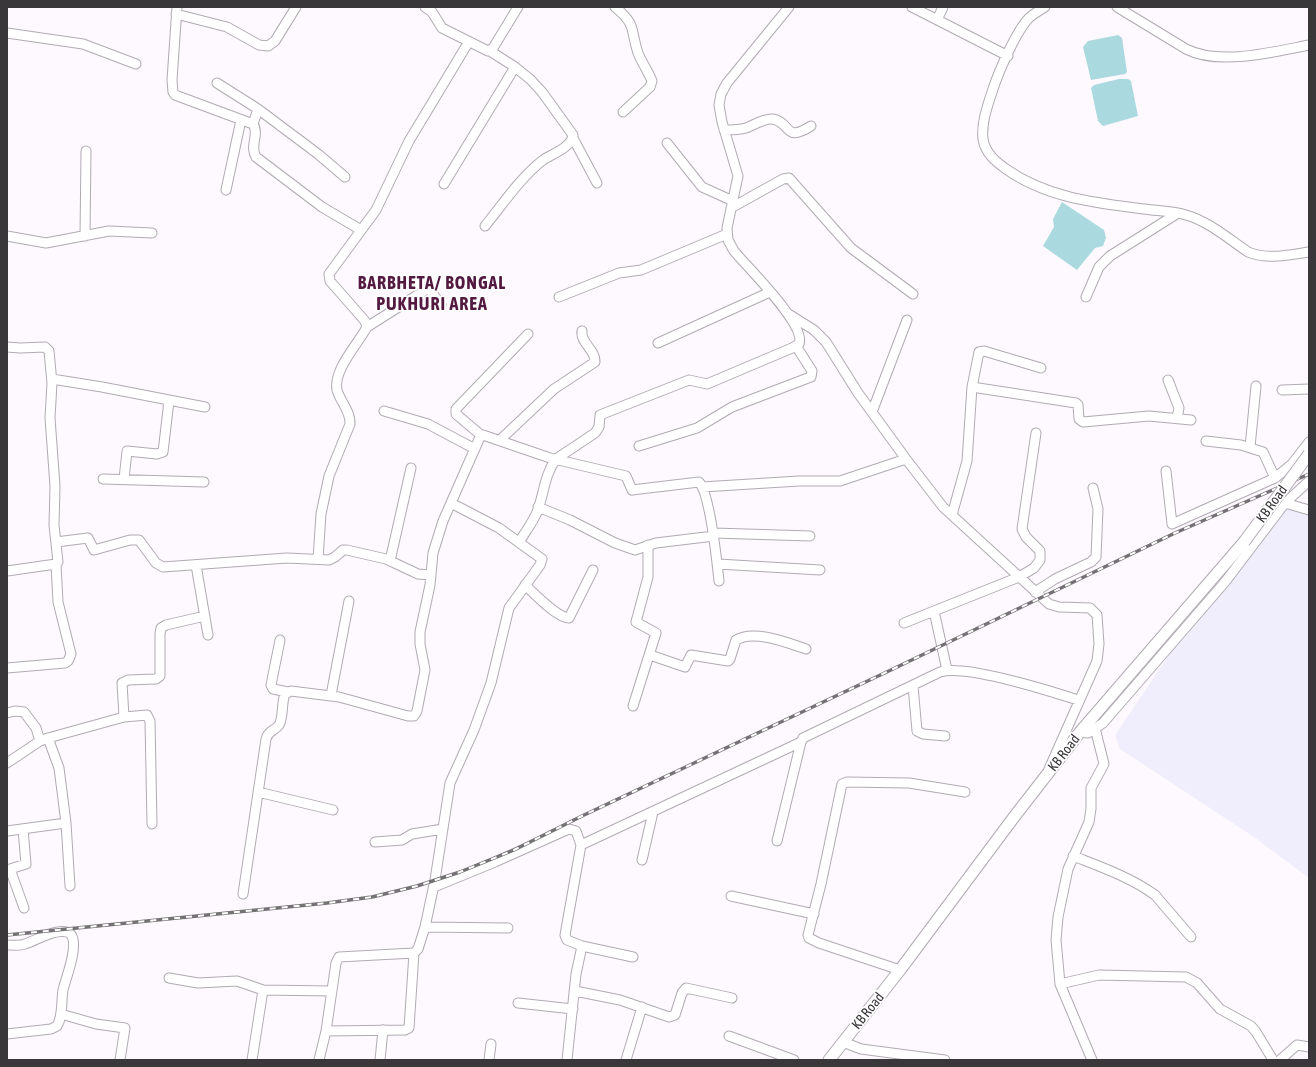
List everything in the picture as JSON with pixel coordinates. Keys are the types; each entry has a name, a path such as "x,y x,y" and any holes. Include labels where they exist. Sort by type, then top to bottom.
{"main road":[{"name":"KB Road","path":"829,1060 900,970 1080,732 1244,542 1309,454"}],"street":[{"path":"253,124 180,98 173,92 176,10 227,28 259,45 265,46 271,45 275,41 296,7"},
{"path":"425,7 432,12 442,28 468,43 483,50 490,51 524,73 542,92 572,132 573,138 597,183"},
{"path":"490,51 518,7"},
{"path":"615,7 628,18 631,23 639,54 652,81 650,87 623,112"},
{"path":"789,7 723,89 719,105 725,134 738,176 727,234 734,251 790,314 814,330 826,342 872,412 906,459 952,516 1035,592 1054,606 1090,608 1097,615 1099,644 1098,656 1044,779"},
{"path":"912,7 1008,56"},
{"path":"937,20 943,7"},
{"path":"1045,7 1026,22 995,85 984,121 983,139 986,148 997,163 1029,183 1063,196 1094,203 1178,213 1194,217 1248,252 1257,256 1265,257 1309,252"},
{"path":"1117,7 1186,49 1208,57 1258,53 1309,45"},
{"path":"7,33 83,44 136,64"},
{"path":"367,327 365,322 330,281 329,277 331,271 376,210 409,141 468,43"},
{"path":"444,184 515,67"},
{"path":"217,83 258,109 318,154 345,177"},
{"path":"258,109 253,124 256,131 253,149 256,157 322,207 361,230"},
{"path":"725,134 769,119 777,120 789,131 795,133 801,132 811,126"},
{"path":"226,190 241,120"},
{"path":"485,226 529,173 569,143 573,138"},
{"path":"667,144 702,187 732,204"},
{"path":"85,236 86,151"},
{"path":"732,204 783,179 789,178 847,245 913,294"},
{"path":"1086,297 1099,267 1110,256 1178,213"},
{"path":"7,236 46,243 115,231 152,233"},
{"path":"559,297 619,273 641,270 727,234"},
{"path":"318,559 321,514 329,476 350,424 350,419 337,390 338,378 343,365 367,327 427,289 430,290 441,305"},
{"path":"658,343 770,292"},
{"path":"520,542 538,507 546,480 556,459 596,433 599,427 600,416 604,413 689,380 707,384 796,346 800,340 800,335 790,314"},
{"path":"872,412 907,320"},
{"path":"500,440 554,389 595,362 595,357 583,337 582,331"},
{"path":"528,334 456,409 456,414 482,436 487,435 556,459 626,476 632,490 696,481 701,484 714,534 720,581"},
{"path":"7,346 47,348 52,379 50,418 55,486 54,525 59,559 56,564 58,602 71,654 68,661 57,664 7,668"},
{"path":"638,446 697,428 732,407 811,377 812,371 796,346"},
{"path":"952,516 967,461 972,387 978,354 981,350 1041,368"},
{"path":"52,379 205,407"},
{"path":"1168,380 1179,408 1178,418"},
{"path":"1250,448 1256,386"},
{"path":"972,387 1076,403 1078,405 1079,419 1086,423 1149,416 1191,420"},
{"path":"1282,390 1309,389"},
{"path":"124,479 127,451 157,454 162,452 169,401"},
{"path":"384,411 428,424 475,449"},
{"path":"904,623 1019,577 1038,564 1042,556 1040,551 1026,537 1022,529 1036,433"},
{"path":"280,640 271,685 273,689 288,692 331,695 408,716 414,716 416,714 425,670 419,638 430,584 433,553 451,503 482,436"},
{"path":"1206,441 1250,448 1265,454 1275,478"},
{"path":"1166,471 1172,524 1275,478 1292,464 1309,442"},
{"path":"702,487 799,481 840,481 906,459"},
{"path":"390,561 411,468"},
{"path":"103,479 204,482"},
{"path":"1080,732 1088,733 1103,723 1225,582 1285,503 1309,481"},
{"path":"1035,592 1060,577 1091,562 1096,557 1098,508 1094,488"},
{"path":"326,1031 405,1030 409,1028 414,953 418,949 426,927 434,887 450,783 474,730 491,682 509,608 540,565 542,559 520,542 483,519 451,503"},
{"path":"1285,503 1309,510"},
{"path":"538,507 570,520 630,549 640,550 648,545 714,534 810,536"},
{"path":"56,542 88,538 94,550 130,540 139,540 159,566 163,567 287,558 332,559 343,550 347,550 390,561 418,574 430,575"},
{"path":"633,706 656,633 637,625 636,620 648,582 648,545"},
{"path":"7,571 56,564"},
{"path":"718,564 820,570"},
{"path":"196,565 208,635"},
{"path":"525,585 553,610 564,617 569,618 593,570"},
{"path":"331,695 349,601"},
{"path":"934,610 947,670"},
{"path":"124,717 122,683 128,680 156,679 160,676 161,628 166,625 205,616"},
{"path":"650,655 684,667 691,655 728,661 736,640 740,638 770,637 806,649"},
{"path":"581,845 800,742 813,732 947,670 962,671 1029,685 1078,700"},
{"path":"912,686 917,731 923,734 945,736"},
{"path":"243,894 267,735 279,725 284,696 288,692"},
{"path":"7,714 15,711 24,712 44,739 59,768 66,823 70,886"},
{"path":"7,763 44,739 124,717 145,715 149,717 152,824"},
{"path":"1092,1060 1060,984 1056,949 1056,929 1063,889 1073,856 1089,822 1092,809 1091,788 1104,764 1095,728"},
{"path":"777,841 800,742"},
{"path":"900,970 812,941 808,934 814,914 842,784 847,782 909,783 965,792"},
{"path":"258,792 333,810"},
{"path":"642,860 653,812"},
{"path":"7,831 66,823"},
{"path":"376,842 402,840 412,834 443,828"},
{"path":"23,829 26,864 10,869 24,908"},
{"path":"434,887 569,829 576,831 581,845 565,935 567,940 582,946 633,957"},
{"path":"1073,856 1134,881 1147,889 1191,937"},
{"path":"732,896 814,914"},
{"path":"426,927 508,928"},
{"path":"7,945 25,944 63,931 72,936 72,961 63,988 60,1014 56,1026 51,1029 7,1034"},
{"path":"567,1060 576,974 582,946"},
{"path":"319,1060 326,1031 336,963 339,957 414,953"},
{"path":"1060,984 1099,975 1186,977 1197,983 1220,1009 1251,1026 1273,1060"},
{"path":"169,978 198,983 237,981 263,990 332,991"},
{"path":"575,991 609,997 672,1017 675,1015 682,993 686,988 732,998"},
{"path":"252,1060 263,990"},
{"path":"518,1003 573,1009"},
{"path":"626,1060 642,1008"},
{"path":"60,1014 96,1024 124,1028 120,1060"},
{"path":"380,1060 383,1030"},
{"path":"729,1036 794,1060"},
{"path":"843,1042 861,1049 946,1060"},
{"path":"489,1060 492,1044"},
{"path":"1280,1060 1297,1045 1309,1047"}],"shaded area":[{"path":"1278,505 1309,513 1309,878 1254,837 1120,749 1115,735 1209,596"}],"water":[{"path":"1118,35 1122,38 1127,72 1125,74 1091,80 1083,47 1088,41"},
{"path":"1119,79 1128,79 1131,81 1138,116 1103,126 1098,121 1091,88 1094,85"},
{"path":"1062,202 1104,230 1106,238 1103,246 1095,248 1077,270 1043,246 1054,227 1053,219"}],"railway":[{"path":"7,935 327,903 372,897 417,886 460,872 514,850 582,816 893,669 1175,533 1309,474"}],"district":[{"name":"BARBHETA/ BONGAL PUKHURI AREA","path":"432,293"}]}
